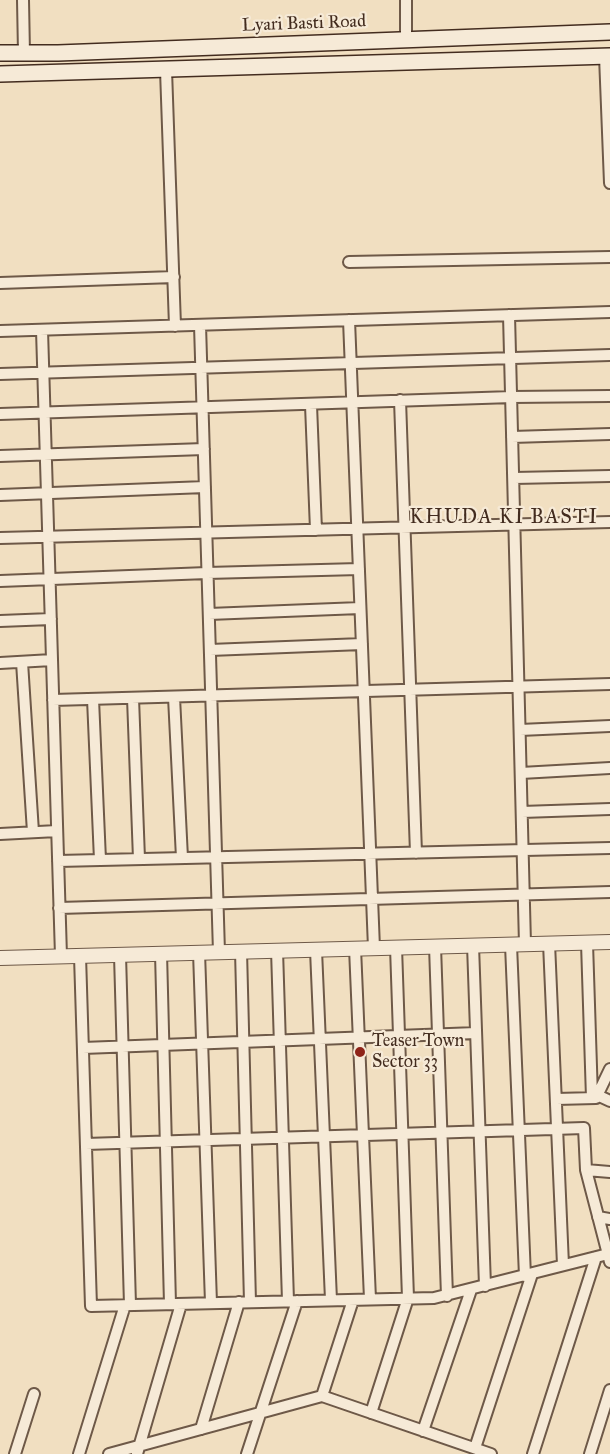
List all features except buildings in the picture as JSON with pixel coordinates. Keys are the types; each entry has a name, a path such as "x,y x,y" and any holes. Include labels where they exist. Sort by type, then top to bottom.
{"main road":[{"name":"Lyari Basti Road","path":"0,53 610,32"},
{"path":"0,74 608,56"}],"street":[{"path":"23,0 24,53"},
{"path":"406,0 406,39"},
{"path":"608,56 610,183"},
{"path":"166,70 175,326"},
{"path":"349,262 610,257"},
{"path":"0,283 174,277"},
{"path":"0,331 610,312"},
{"path":"475,1448 529,1275 519,1130 518,944 524,894 509,315"},
{"path":"349,320 374,948"},
{"path":"200,325 219,952"},
{"path":"42,330 61,956"},
{"path":"0,374 610,355"},
{"path":"0,414 202,409 400,400 610,396"},
{"path":"400,400 416,853"},
{"path":"311,405 316,530"},
{"path":"513,436 610,434"},
{"path":"0,456 204,448"},
{"path":"514,478 610,476"},
{"path":"0,495 205,487"},
{"path":"0,538 610,522"},
{"path":"0,581 359,569"},
{"path":"208,615 360,608"},
{"path":"0,621 51,619"},
{"path":"210,650 362,644"},
{"path":"0,663 52,660"},
{"path":"22,662 33,832"},
{"path":"53,700 610,684"},
{"path":"174,697 182,858"},
{"path":"133,698 139,859"},
{"path":"93,699 100,860"},
{"path":"520,730 610,726"},
{"path":"521,773 610,768"},
{"path":"522,812 610,809"},
{"path":"0,834 57,831"},
{"path":"58,861 610,848"},
{"path":"59,908 610,892"},
{"path":"0,957 610,942"},
{"path":"587,943 595,1097"},
{"path":"549,944 564,1265"},
{"path":"473,945 485,1286"},
{"path":"435,946 447,1296"},
{"path":"372,1413 408,1298 396,947"},
{"path":"355,948 370,1299"},
{"path":"247,1454 262,1412 293,1301 283,1138 277,950"},
{"path":"316,950 331,1300"},
{"path":"201,1429 245,1302 246,1139 241,951"},
{"path":"199,952 212,1303"},
{"path":"138,1450 175,1304 165,1141 161,953"},
{"path":"79,1454 128,1305 120,954"},
{"path":"80,956 91,1306 447,1296 596,1257 609,1258 586,1170 584,1128 86,1144"},
{"path":"83,1048 476,1034"},
{"path":"595,1097 610,1068"},
{"path":"556,1099 595,1097 610,1101"},
{"path":"586,1170 610,1172"},
{"path":"598,1217 610,1219"},
{"path":"532,1454 596,1257"},
{"path":"423,1431 471,1290"},
{"path":"322,1396 353,1300"},
{"path":"591,1454 610,1390"},
{"path":"15,1454 34,1394"},
{"path":"109,1454 138,1450 201,1429 322,1396 491,1454"}],"place":[{"name":"Teaser Town Sector 33","path":"360,1052"}],"district":[{"name":"KHUDA KI BASTI","path":"504,518"}]}
